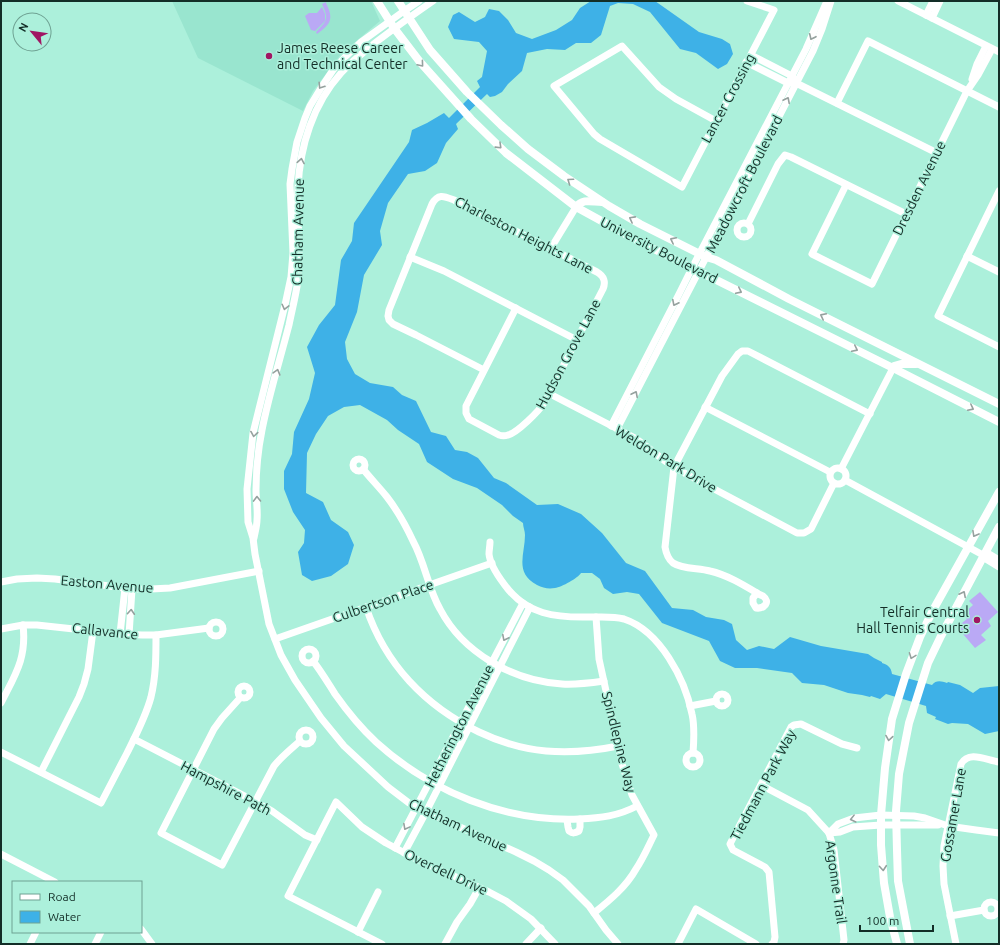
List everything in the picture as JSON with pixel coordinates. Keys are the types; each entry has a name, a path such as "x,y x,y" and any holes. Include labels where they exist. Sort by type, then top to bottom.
{"main road":[{"name":"University Boulevard","path":"377,1 392,25 420,62 471,119 506,153 576,207 695,270 999,422"},
{"name":"University Boulevard","path":"398,1 430,50 467,92 508,132 571,182 640,224 716,260 789,299 999,404"},
{"path":"576,207 579,202 602,202"},
{"path":"893,368 894,366 901,364 920,365"},
{"path":"896,944 884,883 881,845 881,815 892,719 906,674 920,637 932,612 999,492"},
{"path":"910,944 898,881 896,820 900,762 908,723 928,663 983,555 999,527"}],"street":[{"name":"Chatham Avenue","path":"392,25 404,11 419,1"},
{"name":"Chatham Avenue","path":"433,1 409,18 364,39 345,56 327,78 313,108 300,168 298,189 300,245 298,280 294,304 269,398 257,458 257,521 254,538 255,554 269,624 281,656 295,680 321,718 344,746 400,797 426,812 516,852 539,864 563,880 589,906 618,944"},
{"name":"Lancer Crossing","path":"716,121 676,99 658,87 622,46 554,86 594,134 600,139 682,187 774,10 747,1"},
{"name":"Meadowcroft Boulevard","path":"703,255 809,42 827,1"},
{"name":"Meadowcroft Boulevard","path":"614,427 676,301 695,270 813,51 831,1"},
{"path":"898,1 999,52"},
{"path":"929,17 933,1"},
{"path":"929,17 940,1"},
{"path":"837,103 868,41 999,107"},
{"name":"Dresden Avenue","path":"846,185 812,254 872,284 967,91 977,64 989,47"},
{"path":"751,55 792,76 796,83"},
{"path":"746,62 788,83 796,83 937,153"},
{"path":"748,224 784,155 791,157 906,214"},
{"path":"999,193 938,316 999,347"},
{"name":"Charleston Heights Lane","path":"410,257 433,201 438,197 444,196 551,248 600,274 604,278 604,282"},
{"path":"551,248 576,207"},
{"path":"967,256 999,272"},
{"path":"516,308 484,370 393,324 388,314 410,257 444,271 516,308 577,340"},
{"name":"Hudson Grove Lane","path":"484,370 467,402 465,410 466,413 469,419 473,422 499,435 506,436 513,433 535,414 550,394 603,289 604,282"},
{"path":"757,593 735,580 719,574 702,569 681,566 670,561 665,547 674,467 722,376 738,354 742,351 750,352 870,414"},
{"path":"841,469 893,368"},
{"name":"Weldon Park Drive","path":"550,394 640,441 674,467 795,532 804,533 810,529 834,483"},
{"path":"705,407 830,472"},
{"path":"835,468 841,469 846,473 845,480 840,484 834,483 830,479 830,472 835,468"},
{"path":"363,469 395,508 420,554 433,596 440,610 449,624 470,647 500,667 524,678 562,684 604,681"},
{"path":"845,480 983,555 986,559 999,566"},
{"path":"490,542 489,555 492,563 506,587 523,603 551,615 561,617 611,617 624,619 644,629 653,637 670,660 687,694 692,714 694,753"},
{"path":"983,555 989,554 999,560"},
{"name":"Culbertson Place","path":"275,639 492,563"},
{"name":"Easton Avenue","path":"1,582 16,579 37,578 129,588 170,588 259,570"},
{"path":"120,634 129,588"},
{"path":"129,588 129,635"},
{"name":"Hetherington Avenue","path":"395,848 523,603"},
{"path":"366,607 378,637 396,666 420,692 443,711 461,723 487,736 521,747 545,751 565,752 597,750 618,746"},
{"name":"Hetherington Avenue","path":"404,853 530,607"},
{"name":"Spindlepine Way","path":"594,912 615,895 626,883 636,870 654,835 637,806 627,780 599,659 596,617"},
{"path":"1,702 20,664 24,643 22,625"},
{"name":"Callavance","path":"1,629 22,625 50,626 129,635 156,635 209,628"},
{"path":"41,772 79,697 84,684 88,669 93,631"},
{"path":"1,752 101,803 134,739 151,697 155,679 156,635"},
{"path":"313,661 334,693 360,726 377,742 396,759 430,782 459,796 500,810 521,815 567,820 606,817 628,811 637,806"},
{"path":"240,698 214,729 161,833 222,865 274,766 287,751 300,741"},
{"path":"690,706 716,701"},
{"name":"Tiedmann Park Way","path":"772,944 775,937 769,872 765,867 733,850 730,844 789,729 794,725 801,724 842,744 857,748"},
{"name":"Hampshire Path","path":"134,739 256,802 272,811 305,835 316,840"},
{"name":"Gossamer Lane","path":"956,944 944,884 943,866 944,846 961,764 964,759 972,756 999,762"},
{"name":"Argonne Trail","path":"761,785 808,810 829,833 834,850 843,944"},
{"name":"Overdell Drive","path":"316,840 336,802 362,827 395,848 506,901 521,911 555,944"},
{"path":"829,833 838,824 854,818 881,815 896,820"},
{"path":"829,833 840,832 854,827 881,825 914,816 948,826 999,833"},
{"path":"567,820 569,831 573,833 579,831 580,819"},
{"path":"316,840 288,896 382,944"},
{"path":"1,854 53,881"},
{"path":"446,944 457,922 479,888"},
{"path":"358,932 378,892"},
{"path":"678,944 696,909 756,944"},
{"path":"950,916 984,910"},
{"path":"526,944 540,928"},
{"path":"142,930 152,944"},
{"path":"30,944 36,933"},
{"path":"96,944 102,933"}],"shaded area":[{"name":"James Reese Career and Technical Center","path":"172,1 371,1 380,21 341,54 313,91 303,111 198,58"},
{"path":"326,3 330,13 330,21 317,34 316,32 326,20 326,13 322,4"},
{"path":"322,7 325,14 325,21 315,31 311,30 305,16 309,13 317,13"},
{"name":"Telfair Central Hall Tennis Courts","path":"980,592 998,612 988,621 991,626 981,635 986,640 975,648 957,627 967,619 963,614 973,605 969,601"}],"water":[{"path":"591,1 655,1 699,32 722,39 730,44 733,54 727,64 718,69 696,53 680,49 650,12 633,4 618,3 610,6 601,35 591,43 576,43 565,50 547,49 527,53 522,71 502,92 490,97 487,94 456,124 458,129 446,143 437,163 425,171 408,174 388,203 380,231 382,245 364,275 357,312 345,342 347,359 355,374 370,383 393,387 402,395 416,401 431,432 446,436 455,450 467,452 478,458 494,478 506,483 537,505 558,504 581,514 602,533 626,563 645,571 672,608 693,610 706,617 724,620 732,624 736,640 747,650 759,646 774,649 790,637 821,646 868,654 889,667 892,674 932,685 941,681 948,682 960,685 973,693 980,688 999,686 999,731 985,734 968,724 948,724 935,719 936,717 927,713 926,706 886,694 880,699 871,696 848,693 824,685 802,683 792,673 757,668 735,668 720,661 709,641 662,623 639,594 627,592 613,594 604,588 600,579 592,573 581,573 570,582 555,588 546,588 537,585 525,575 523,569 522,563 525,535 523,523 502,505 477,488 453,479 427,462 419,444 398,430 387,420 360,405 344,407 328,416 316,434 307,453 306,493 323,502 331,520 348,532 354,545 348,564 331,576 312,581 302,575 298,552 304,543 305,530 293,512 284,489 284,471 292,454 294,432 309,399 315,373 307,347 319,325 335,305 341,260 352,241 354,223 409,142 412,130 444,113 449,118 480,87 477,81 482,77 487,51 479,42 454,39 448,27 453,15 459,12 475,22 485,17 489,9 499,11 508,20 516,33 532,39 556,30 572,20 580,8"}],"place":[{"name":"James Reese Career and Technical Center","path":"269,56"},
{"name":"Telfair Central Hall Tennis Courts","path":"977,620"}]}
